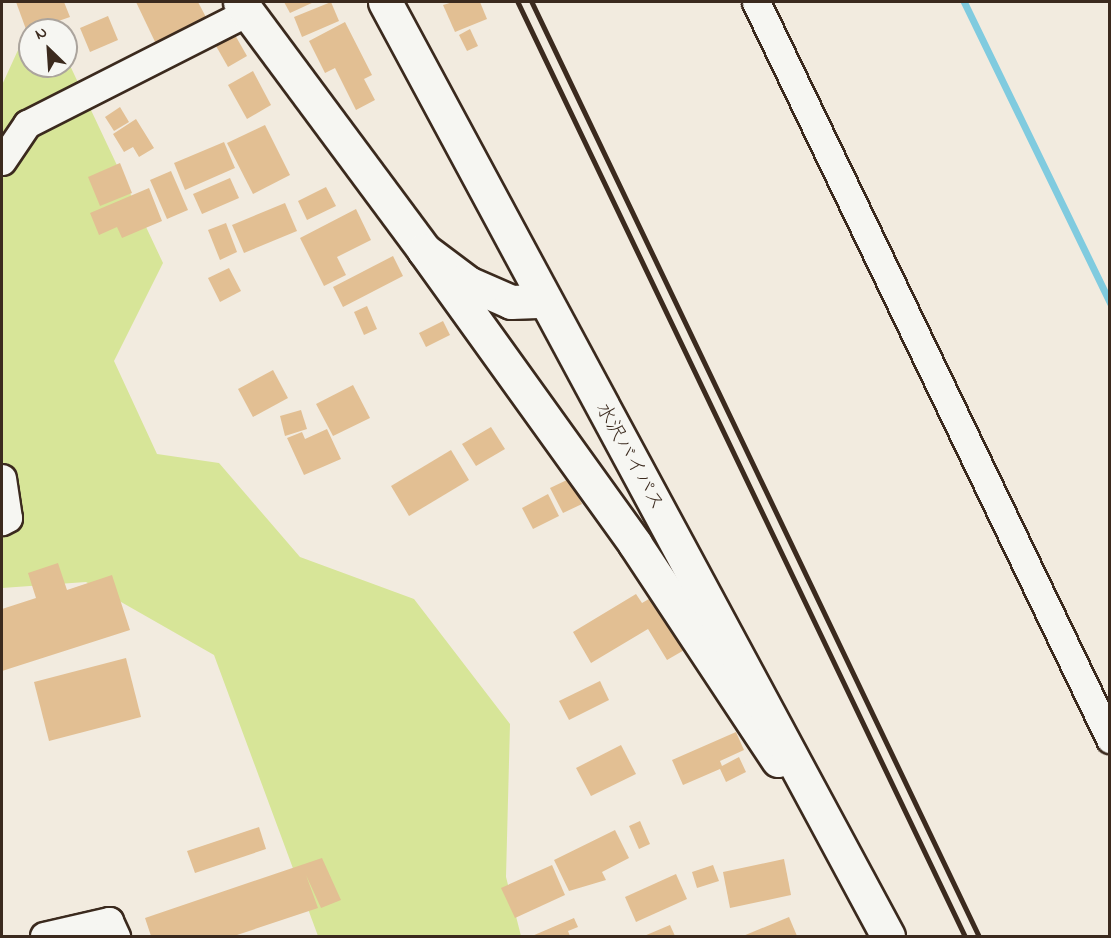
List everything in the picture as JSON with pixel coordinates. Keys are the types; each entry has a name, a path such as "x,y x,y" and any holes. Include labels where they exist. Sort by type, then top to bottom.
{"main road":[{"name":"水沢バイパス","path":"385,2 881,923"},
{"path":"244,7 424,250 635,544 881,923"},
{"path":"424,250 468,284 511,302 544,301"}],"street":[{"path":"756,2 1110,739"},
{"path":"2,161 27,124 244,7"},
{"path":"2,478 8,518 2,521"},
{"path":"44,936 109,921 116,936"}],"green space":[{"path":"40,2 47,18 33,18"},
{"path":"18,50 18,78 76,78 163,263 114,361 157,454 219,463 300,557 414,599 510,724 506,877 521,936 318,936 214,655 86,582 2,588 2,85"}],"building":[{"path":"16,2 64,2 70,17 67,18 22,18"},
{"path":"136,2 198,2 208,21 157,46"},
{"path":"284,2 314,2 290,13"},
{"path":"331,2 339,21 302,37 294,17"},
{"path":"453,2 480,2 487,19 455,32 443,5"},
{"path":"108,16 118,40 90,52 80,28"},
{"path":"345,22 372,75 364,79 375,100 356,110 335,68 325,73 309,41"},
{"path":"470,29 478,46 467,51 459,35"},
{"path":"235,35 247,56 228,67 216,46"},
{"path":"253,71 271,105 247,119 228,85"},
{"path":"120,107 129,122 114,131 105,117"},
{"path":"136,119 154,148 139,157 133,147 124,152 113,134"},
{"path":"265,125 290,175 253,194 227,143"},
{"path":"224,142 235,168 185,190 174,163"},
{"path":"120,163 132,193 100,206 88,177"},
{"path":"171,171 188,210 167,219 150,180"},
{"path":"230,178 239,198 202,214 193,194"},
{"path":"326,187 336,206 307,220 298,201"},
{"path":"149,188 162,221 122,238 117,227 99,235 90,213"},
{"path":"285,203 297,231 244,253 232,225"},
{"path":"356,209 371,240 337,257 346,275 324,286 300,238"},
{"path":"226,223 237,252 220,260 208,230"},
{"path":"393,256 403,276 343,307 333,287"},
{"path":"229,268 241,291 220,302 208,278"},
{"path":"367,306 377,329 364,335 354,312"},
{"path":"443,321 450,335 426,347 419,333"},
{"path":"273,370 288,398 253,417 238,389"},
{"path":"353,385 370,418 333,436 316,404"},
{"path":"301,410 307,429 285,436 280,416"},
{"path":"491,427 505,449 476,466 462,444"},
{"path":"327,429 341,459 304,475 287,438 302,432 305,439"},
{"path":"451,450 469,480 409,516 391,486"},
{"path":"569,479 582,504 563,513 550,488"},
{"path":"548,494 559,516 533,529 522,508"},
{"path":"58,563 67,590 112,575 130,630 2,671 2,609 36,598 28,573"},
{"path":"636,594 642,603 654,596 686,649 667,660 648,629 591,663 573,632"},
{"path":"126,658 141,717 49,741 34,682"},
{"path":"600,681 609,700 569,720 559,701"},
{"path":"736,732 744,750 720,761 722,766 739,757 746,772 726,782 720,769 683,785 672,760"},
{"path":"621,745 636,774 591,796 576,768"},
{"path":"640,821 650,844 639,849 629,826"},
{"path":"259,827 266,849 195,873 187,851"},
{"path":"615,830 629,858 602,872 606,880 569,891 554,860"},
{"path":"322,858 341,900 321,908 306,875 318,908 234,936 151,936 145,918"},
{"path":"784,859 791,895 730,908 723,872"},
{"path":"552,865 565,895 515,918 501,888"},
{"path":"713,865 719,881 697,888 692,872"},
{"path":"676,874 687,899 636,922 625,897"},
{"path":"789,917 797,936 743,936"},
{"path":"574,918 578,927 568,931 570,936 532,936"},
{"path":"670,925 675,936 644,936"}],"waterway":[{"path":"964,2 1110,303"}],"railway":[{"path":"518,2 965,936"},
{"path":"532,2 979,936"}]}
